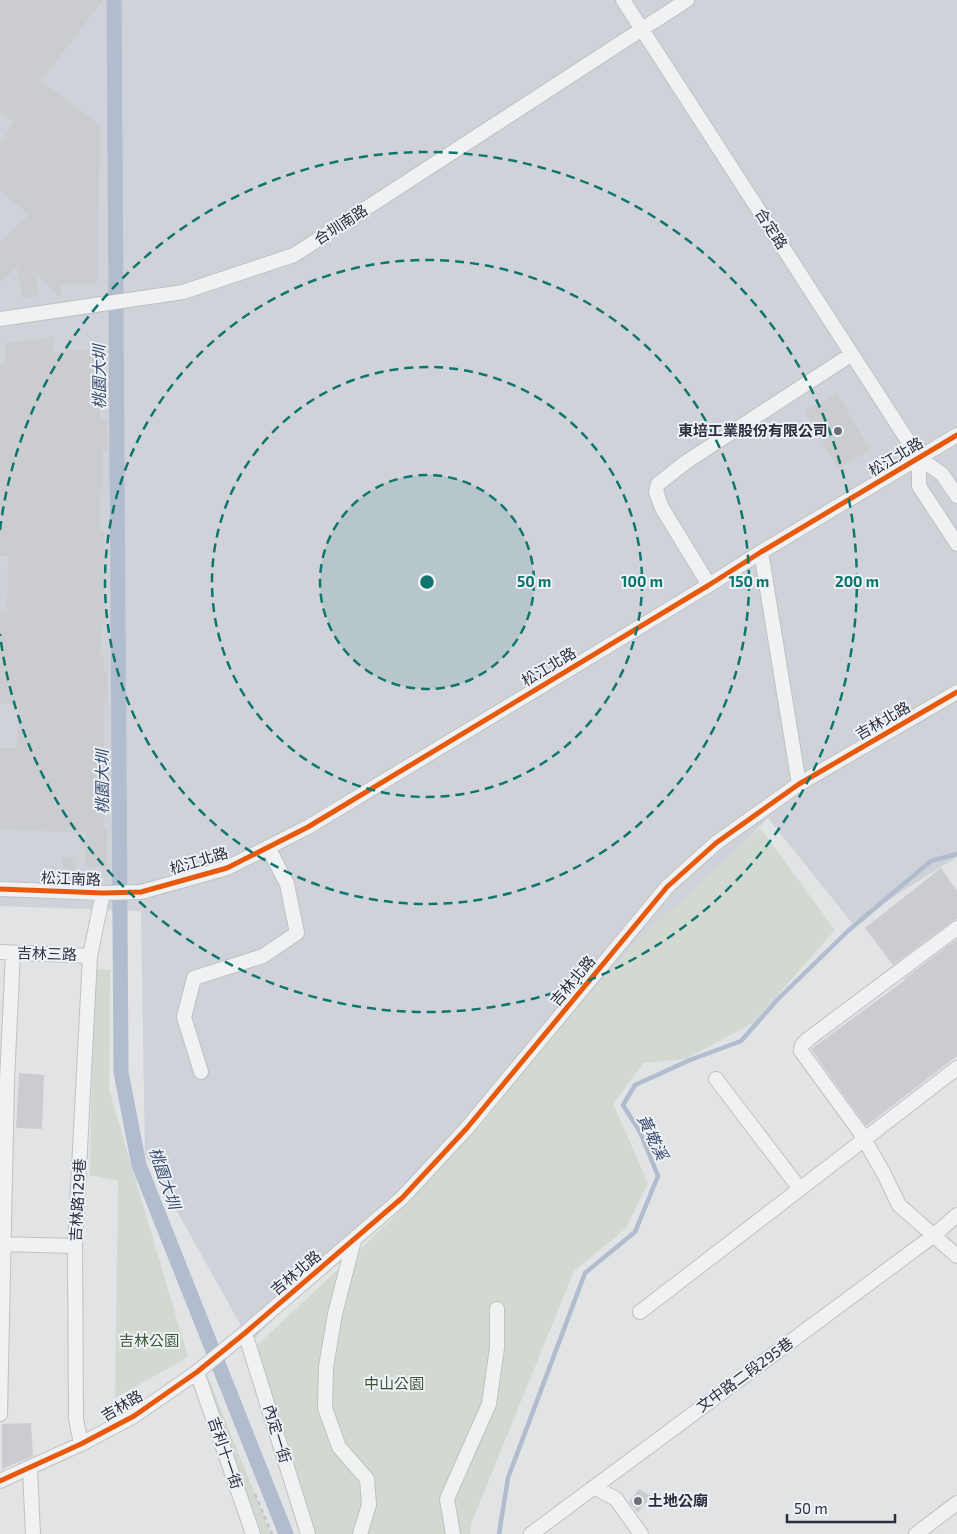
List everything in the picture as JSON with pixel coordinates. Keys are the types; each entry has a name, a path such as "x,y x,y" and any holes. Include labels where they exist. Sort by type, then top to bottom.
{"street":[{"name":"合定路","path":"623,0 919,458 942,474 957,496"},
{"name":"合圳南路","path":"3,315 106,304 183,292 294,255 687,0"},
{"path":"709,585 662,508 656,492 658,484 686,462 852,354"},
{"name":"松江北路","path":"141,892 227,868 308,827 957,435"},
{"path":"919,458 919,486 957,544"},
{"path":"762,552 800,784"},
{"name":"吉林北路","path":"245,1333 402,1198 468,1128 667,887 716,843 800,784 957,692"},
{"path":"201,1072 184,1017 194,978 263,956 297,933 287,884 268,847"},
{"name":"松江南路","path":"0,889 107,893 141,892"},
{"name":"吉林三路","path":"7,952 90,956 107,893"},
{"path":"957,928 807,1040 802,1046 802,1051 864,1140 899,1205 957,1256"},
{"path":"0,1414 2,1244 7,1082 7,952"},
{"name":"吉林路129巷","path":"81,1444 76,1418 75,1246 90,956"},
{"path":"640,1312 957,1068"},
{"path":"716,1079 800,1189"},
{"name":"文中路二段295巷","path":"531,1534 933,1236 957,1215"},
{"path":"354,1240 335,1314 326,1367 325,1408 339,1447 367,1479 369,1505 360,1534"},
{"path":"2,1244 75,1246"},
{"path":"453,1534 447,1500 489,1404 497,1348 497,1309"},
{"name":"吉林路","path":"0,1481 30,1469 134,1416 203,1368 245,1333"},
{"name":"內定一街","path":"245,1333 308,1534"},
{"name":"吉利十一街","path":"203,1368 253,1534"},
{"path":"30,1469 33,1534"},
{"path":"594,1486 616,1499 641,1534"},
{"path":"916,1534 957,1504"}],"shaded area":[{"path":"0,0 957,0 957,857 852,923 768,818 243,1350 245,1333 145,1154 141,911 0,906"}],"green space":[{"name":"中山公園","path":"760,828 835,930 753,1023 686,1059 643,1063 613,1104 648,1183 626,1228 574,1271 471,1524 470,1534 316,1534 253,1349 393,1218 634,944"},
{"name":"吉林公園","path":"94,969 110,970 109,1090 188,1357 115,1398 118,1181 90,1175"},
{"path":"207,1375 271,1534 260,1534 197,1381"}],"building":[{"path":"0,0 103,0 41,81 100,125 97,285 61,284 60,298 36,272 38,296 22,298 17,267 0,283 0,243 29,215 0,190 0,145 13,121 0,112"},
{"path":"53,337 53,353 97,348 100,420 107,419 108,451 102,451 103,491 100,489 100,530 104,530 105,622 102,622 100,656 104,656 104,671 107,671 107,702 104,702 104,829 107,829 107,867 85,866 86,833 0,829 0,748 17,748 18,705 0,703 0,612 7,613 8,556 0,556 0,365 5,365 5,343"},
{"name":"東培工業股份有限公司","path":"837,393 870,450 838,469 805,412"},
{"path":"63,857 76,858 75,869 62,868"},
{"path":"941,868 957,891 957,919 893,965 865,928"},
{"path":"957,939 957,1056 866,1126 811,1049"},
{"path":"19,1073 44,1075 42,1129 16,1128"},
{"path":"31,1423 33,1456 2,1469 2,1424"},
{"name":"土地公廟","path":"639,1489 651,1496 638,1513 629,1502"}],"waterway":[{"name":"桃園大圳","path":"114,0 121,1072 139,1165 286,1534"},
{"name":"黃墘溪","path":"499,1534 508,1478 585,1273 635,1232 658,1176 640,1132 623,1105 635,1085 690,1060 741,1041 777,1000 849,930 931,861 957,854"}],"cycle path":[{"path":"0,889 103,893 141,892 227,868 308,827 957,435"},
{"path":"0,1481 81,1444 134,1416 197,1372 245,1333 402,1198 467,1128 667,887 716,843 799,784 957,692"}],"place":[{"name":"東培工業股份有限公司","path":"838,431"},
{"name":"土地公廟","path":"638,1501"}]}
